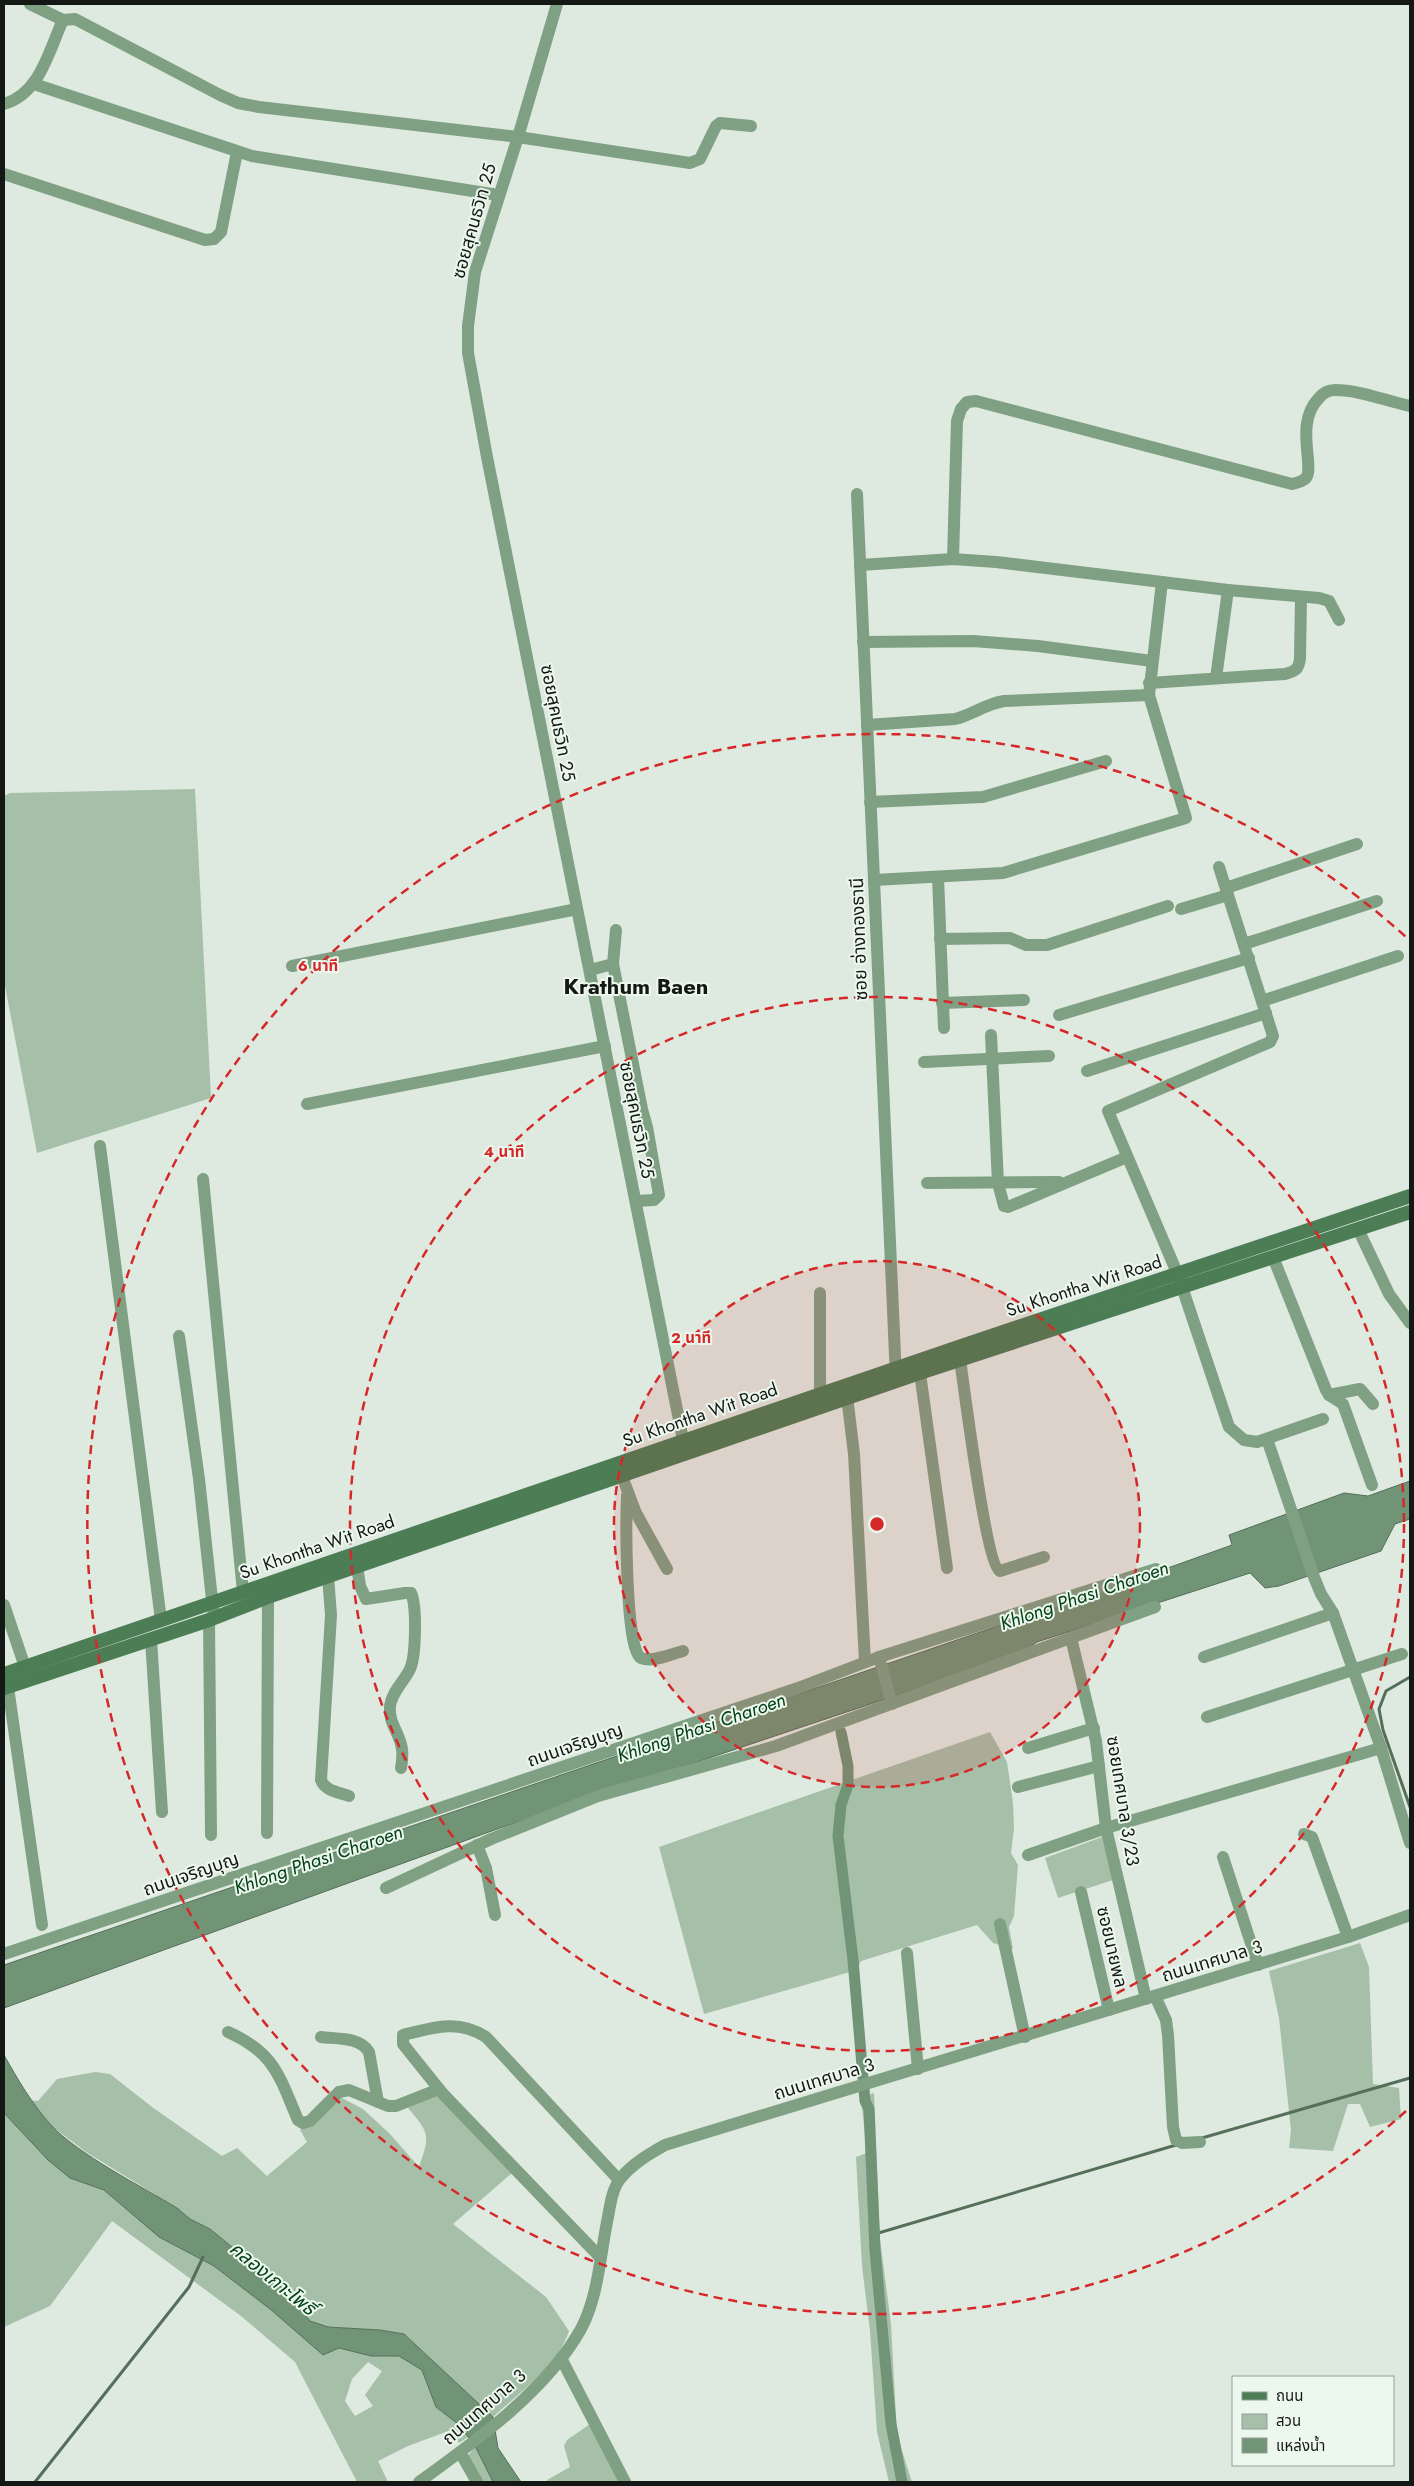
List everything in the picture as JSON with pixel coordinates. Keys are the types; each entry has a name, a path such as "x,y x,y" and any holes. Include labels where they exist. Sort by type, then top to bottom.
{"main road":[{"name":"Su Khontha Wit Road","path":"5,1683 25,1667 212,1602 685,1447 896,1375 958,1347 1410,1196"},
{"name":"Su Khontha Wit Road","path":"896,1375 920,1373 960,1361 1410,1212"},
{"name":"Su Khontha Wit Road","path":"5,1683 212,1619 328,1576 622,1476 685,1447 820,1394 846,1392"}],"street":[{"path":"30,4 63,20 75,19 238,103 518,137 690,164 700,159 716,126 720,123 751,126"},
{"name":"ซอยสุคนธวิท 25","path":"557,4 518,137 475,272 468,326 470,368 685,1447"},
{"path":"4,104 24,95 34,84 63,20"},
{"path":"34,84 237,152 498,195"},
{"path":"4,174 205,240 214,239 221,232 237,152"},
{"path":"952,559 957,421 961,409 966,402 976,401 1292,484 1302,481 1307,477 1305,437 1307,424 1316,400 1323,394 1334,390 1350,392 1410,406"},
{"name":"ซอย อ่างทองธานี","path":"857,494 896,1375"},
{"path":"860,565 952,559 1033,565 1329,601 1339,620"},
{"path":"874,880 987,875 1018,870 1186,818 1149,689 1162,582"},
{"path":"1216,678 1228,590"},
{"path":"867,725 955,719 965,717 988,704 1004,701 1149,689 1216,678 1295,672 1299,668 1300,658 1301,597"},
{"path":"863,642 973,641 1038,646 1152,661"},
{"path":"870,802 983,797 1106,761"},
{"path":"1181,909 1357,844"},
{"path":"1219,867 1273,1036 1270,1042 1108,1111 1126,1157 1178,1275 1230,1427 1248,1442 1257,1442 1322,1419"},
{"path":"938,877 944,1028"},
{"path":"1244,944 1377,901"},
{"path":"940,939 1010,938 1026,945 1047,945 1168,906"},
{"path":"292,966 577,908"},
{"path":"616,930 613,964 647,1127 659,1195 654,1200 636,1201"},
{"path":"1087,1072 1398,956"},
{"path":"1059,1016 1248,958"},
{"path":"590,970 613,964"},
{"path":"942,1003 1024,1000"},
{"path":"991,1035 998,1183 1005,1207 1126,1157"},
{"path":"307,1104 605,1046"},
{"path":"924,1062 1048,1056"},
{"path":"100,1146 161,1620"},
{"path":"203,1179 243,1592"},
{"path":"926,1183 1066,1182"},
{"path":"1358,1229 1389,1294 1410,1323"},
{"path":"1273,1257 1329,1395 1343,1404 1372,1485"},
{"path":"820,1293 820,1394"},
{"path":"179,1336 199,1479 212,1602 211,1835"},
{"path":"958,1347 982,1506 996,1567 1000,1571 1044,1557"},
{"path":"920,1373 947,1568"},
{"path":"1329,1395 1360,1389 1373,1404"},
{"path":"846,1392 854,1454 865,1662"},
{"path":"1267,1439 1314,1577 1321,1594 1333,1613 1381,1748 1410,1843"},
{"path":"622,1476 627,1495 667,1569"},
{"path":"627,1495 629,1603 632,1639 636,1653 641,1658 650,1659 682,1651"},
{"path":"357,1566 360,1586 366,1599 405,1592 411,1593 413,1598 412,1663 390,1704 389,1715 402,1748 401,1768"},
{"name":"ถนนเจริญบุญ","path":"4,1954 798,1688 865,1662 880,1660 1156,1569"},
{"path":"328,1576 331,1615 321,1780 323,1786 349,1796"},
{"path":"267,1834 268,1597"},
{"path":"4,1605 25,1667"},
{"path":"386,1888 477,1845 598,1796 746,1756 1155,1607"},
{"path":"1204,1657 1333,1613"},
{"name":"ซอยเทศบาล 3/23","path":"1071,1638 1094,1728 1106,1828 1150,1998 1166,2020 1173,2127 1176,2140 1182,2143 1200,2142"},
{"path":"150,1639 162,1812"},
{"path":"1207,1717 1402,1654"},
{"path":"880,1660 892,1702"},
{"path":"5,1683 42,1925"},
{"path":"1028,1748 1094,1728"},
{"path":"1028,1855 1106,1828 1381,1748"},
{"path":"1018,1787 1099,1766"},
{"path":"1304,1834 1312,1837 1348,1937"},
{"path":"477,1845 486,1868 495,1915"},
{"path":"1223,1857 1258,1965"},
{"name":"ซอยนายพล","path":"1081,1892 1109,2010"},
{"name":"ถนนเทศบาล 3","path":"419,2482 464,2449 526,2398 561,2358 588,2314 612,2198 619,2180 640,2159 666,2145 1258,1965 1348,1937 1410,1915"},
{"path":"1000,1924 1025,2036"},
{"path":"907,1953 918,2069"},
{"path":"600,2257 439,2089 403,2044 403,2035 454,2025 476,2030 486,2037 619,2180"},
{"path":"228,2032 247,2040 264,2053 278,2074 298,2120 303,2123 310,2121 339,2092 344,2090 349,2090 388,2106 396,2106 439,2089"},
{"path":"321,2037 354,2041 366,2046 370,2052 378,2102"},
{"path":"561,2358 625,2482"},
{"path":"464,2449 476,2482"}],"green space":[{"path":"195,789 211,1098 37,1153 4,981 4,796 10,793"},
{"path":"990,1732 1007,1762 1013,1803 1014,1828 1011,1853 1018,1865 1014,1916 1009,1927 1013,1949 993,1943 977,1925 861,1961 857,1970 704,2014 659,1847"},
{"path":"1102,1837 1113,1880 1058,1898 1045,1858"},
{"path":"1360,1943 1369,1967 1373,2084 1399,2088 1401,2119 1370,2127 1360,2104 1348,2104 1333,2151 1289,2148 1291,2130 1279,2018 1269,1971"},
{"path":"95,2072 110,2074 152,2107 222,2156 237,2148 267,2176 307,2142 300,2130 342,2098 363,2109 389,2133 419,2167 425,2148 426,2135 421,2124 408,2108 442,2084 519,2167 453,2224 546,2297 569,2331 556,2356 537,2378 493,2417 404,2334 380,2330 328,2327 310,2321 287,2292 210,2229 190,2219 177,2208 86,2152 53,2127 30,2100 38,2101 57,2079"},
{"path":"874,2093 880,2239 891,2324 897,2435 912,2482 889,2482 877,2432 870,2331 862,2266 856,2157 867,2153 861,2098"},
{"path":"4,2113 70,2178 104,2190 159,2237 214,2266 270,2309 323,2355 339,2348 371,2356 399,2356 423,2370 436,2407 458,2424 468,2437 459,2443 451,2430 408,2446 378,2461 388,2482 357,2482 295,2362 241,2316 112,2221 50,2306 4,2327","holes":["368,2362 382,2371 365,2395 373,2406 355,2416 345,2401 352,2379"]},
{"path":"590,2424 620,2482 548,2482 547,2480 570,2467 564,2446 567,2440"},
{"path":"475,2446 493,2482 480,2482 468,2456"}],"water":[{"name":"Khlong Phasi Charoen","path":"1410,1481 1410,1519 1395,1524 1381,1551 1279,1586 1265,1588 1250,1573 1037,1642 1020,1654 500,1828 4,2008 4,1965 1165,1569 1232,1545 1229,1535 1344,1493 1368,1496"},
{"path":"4,2055 38,2109 63,2136 77,2148 111,2170 177,2208 190,2219 210,2229 287,2292 310,2321 328,2327 380,2330 404,2334 493,2417 498,2448 521,2482 493,2482 475,2446 458,2424 436,2407 422,2370 399,2356 371,2356 339,2348 323,2355 270,2309 214,2266 159,2237 104,2190 70,2178 48,2160 4,2113"}],"waterway":[{"path":"1410,1677 1386,1691 1379,1709 1383,1730 1410,1807"},
{"path":"841,1732 848,1766 848,1785 841,1805 838,1836 853,1960 865,2101 869,2109 875,2250 891,2424 902,2482"},
{"path":"1202,2138 1410,2078"},
{"path":"875,2234 1176,2145"},
{"path":"35,2482 189,2287 203,2257"}],"district":[{"name":"Krathum Baen","path":"636,986"}],"water label":[{"name":"คลองเกาะโพธิ์","path":"273,2278"}]}
